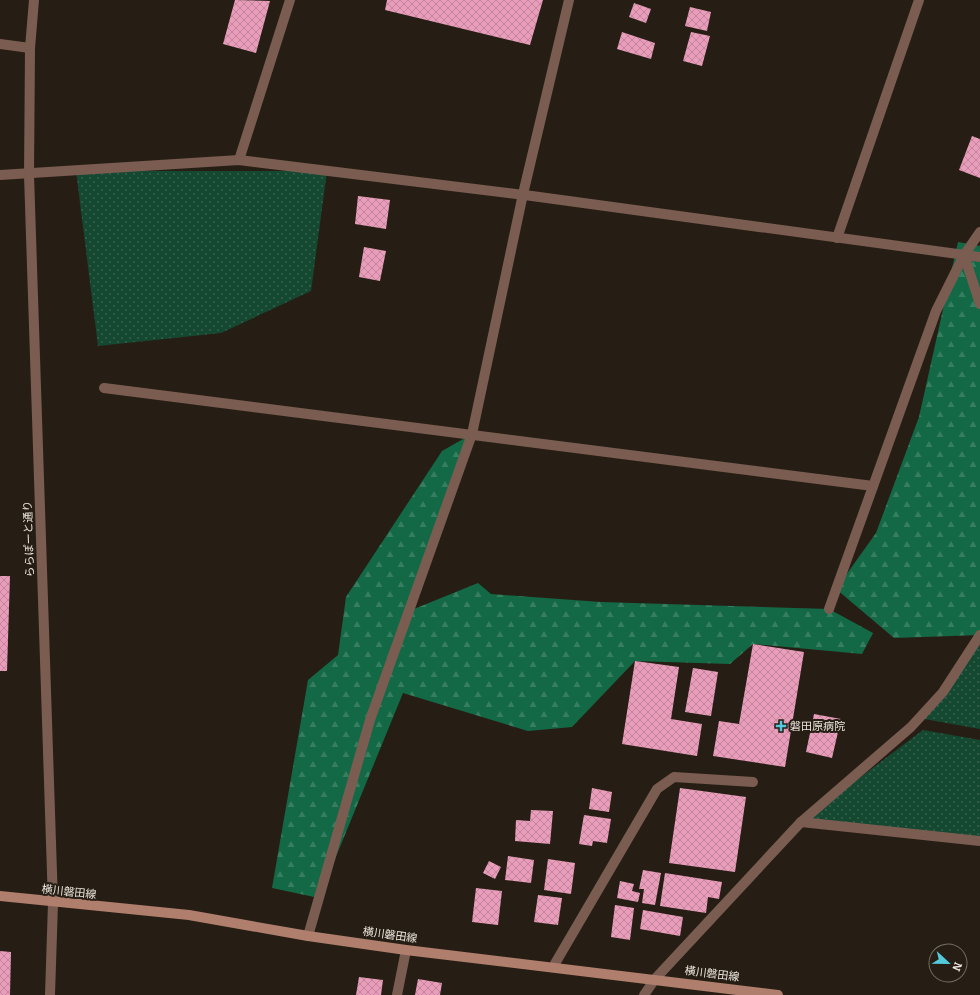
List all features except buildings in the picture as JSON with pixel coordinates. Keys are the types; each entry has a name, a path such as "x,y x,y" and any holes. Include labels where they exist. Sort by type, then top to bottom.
{"main road":[{"name":"横川磐田線","path":"0,896 53,903 189,915 308,936 406,950 778,995"}],"street":[{"name":"ららぽーと通り","path":"34,0 30,48 29,175 53,903 50,995"},
{"path":"239,160 290,0"},
{"path":"308,936 370,720 472,434 523,194 569,0"},
{"path":"837,238 919,0"},
{"path":"0,44 30,48"},
{"path":"0,175 29,175 239,160 523,194 980,257"},
{"path":"829,609 936,311 964,255 980,232"},
{"path":"964,255 980,304"},
{"path":"104,388 873,486"},
{"path":"644,995 655,979 801,822 911,727 943,692 980,635"},
{"path":"553,967 657,789 674,777 753,782"},
{"path":"801,822 980,841"},
{"path":"397,995 406,950"}],"green space":[{"path":"76,171 327,171 311,291 221,333 98,346"},
{"path":"958,242 980,246 980,635 894,638 836,589 876,533 919,417"},
{"path":"472,434 409,611 478,583 491,594 601,602 829,609 873,633 862,654 753,644 730,664 635,661 572,727 528,731 403,693 319,898 272,888 308,680 338,655 346,597 442,451"},
{"path":"980,635 980,729 919,718"},
{"path":"923,730 980,740 980,841 801,822"}],"place":[{"name":"磐田原病院","path":"781,726"}]}
